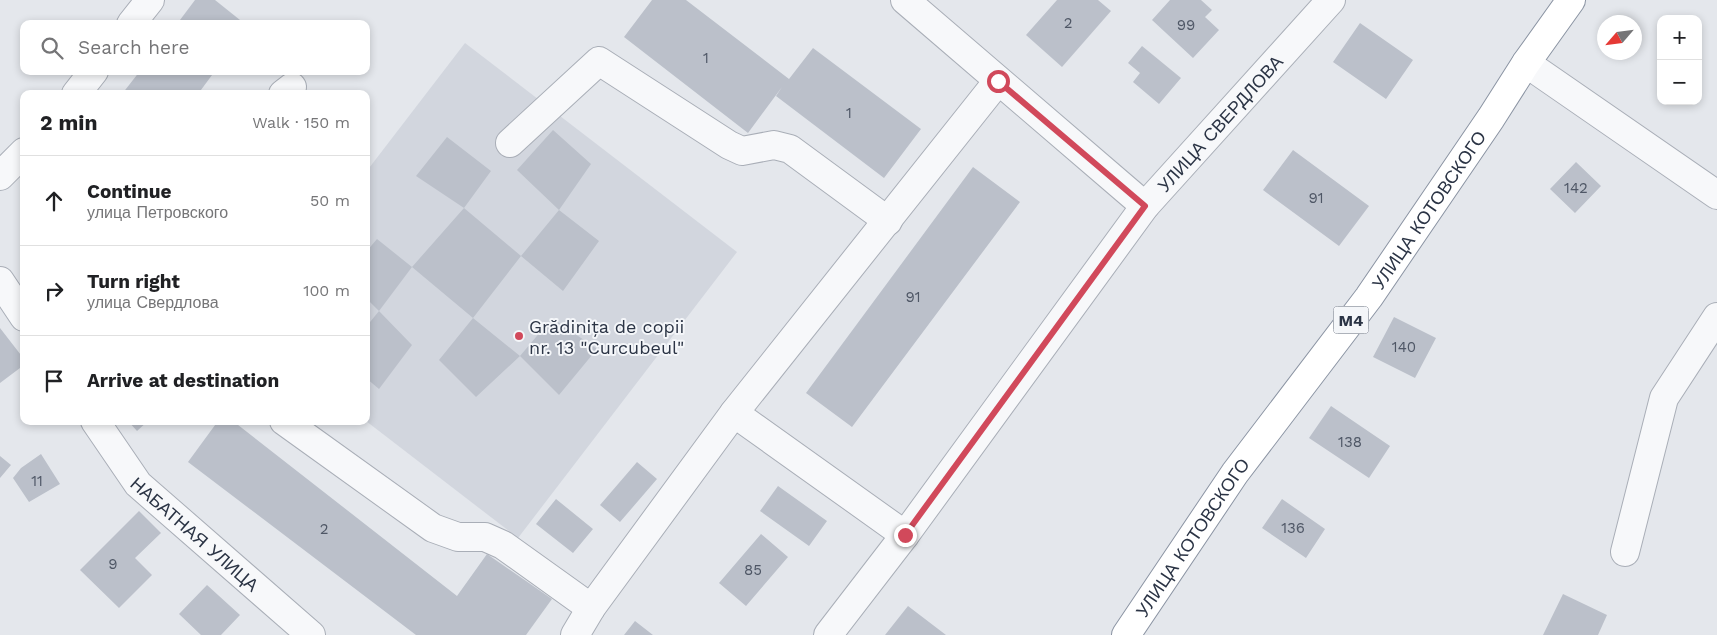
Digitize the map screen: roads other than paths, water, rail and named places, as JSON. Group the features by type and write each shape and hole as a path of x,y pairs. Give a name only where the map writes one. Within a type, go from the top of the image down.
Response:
{"highway":[{"name":"УЛИЦА КОТОВСКОГО","path":"1126,635 1235,474 1369,297 1491,118 1526,63 1571,0"}],"street":[{"path":"134,20 150,0"},
{"path":"905,0 1145,206"},
{"name":"УЛИЦА СВЕРДЛОВА","path":"828,635 905,535 1145,206 1331,0"},
{"path":"510,143 599,61 729,145 742,151 774,145 790,149 888,221"},
{"path":"1526,63 1717,195"},
{"path":"79,90 91,75"},
{"path":"575,635 591,608 734,413 998,81"},
{"path":"0,176 20,156"},
{"path":"0,281 20,311"},
{"path":"1626,552 1664,398 1717,317"},
{"path":"734,413 905,535"},
{"name":"НАБАТНАЯ УЛИЦА","path":"98,425 138,484 311,635"},
{"path":"290,425 433,528 458,536 485,537 504,544 591,608"}],"place":[{"name":"Grădinița de copii nr. 13 \"Curcubeul\"","path":"519,336"}]}
